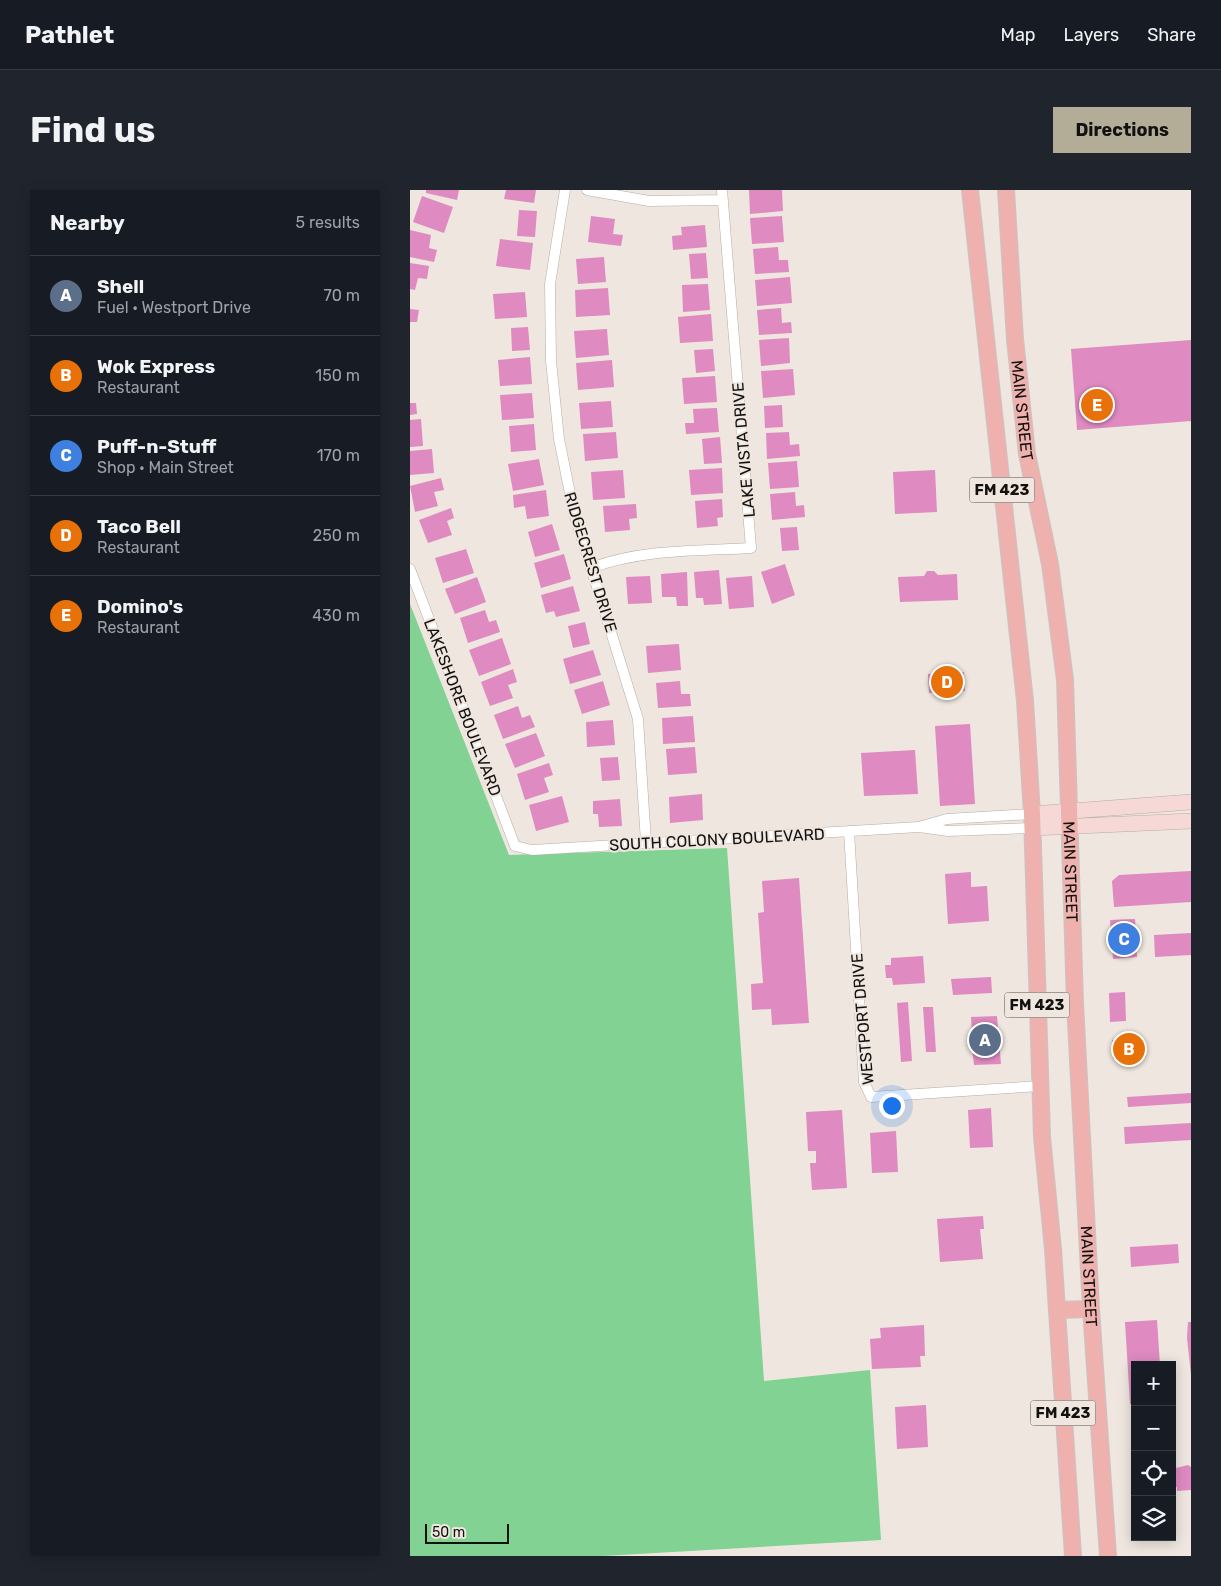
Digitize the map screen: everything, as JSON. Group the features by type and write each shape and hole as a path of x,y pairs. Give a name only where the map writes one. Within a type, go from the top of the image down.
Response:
{"main road":[{"name":"MAIN STREET","path":"970,190 1023,673 1032,821 1040,1086 1073,1556"},
{"name":"MAIN STREET","path":"1006,190 1015,339 1026,454 1050,564 1065,680 1069,819 1091,1309 1108,1556"},
{"path":"999,459 1026,454"},
{"name":"SOUTH COLONY BOULEVARD","path":"1069,819 1191,802"},
{"name":"SOUTH COLONY BOULEVARD","path":"1032,821 1069,819 1191,821"},
{"path":"1057,1310 1091,1309"}],"street":[{"name":"RIDGECREST DRIVE","path":"565,190 550,284 551,361 558,439 574,513 638,719 646,842"},
{"path":"588,190 649,201 722,195"},
{"name":"LAKE VISTA DRIVE","path":"591,568 612,560 635,556 751,548 722,195"},
{"name":"LAKESHORE BOULEVARD","path":"410,569 516,846"},
{"name":"SOUTH COLONY BOULEVARD","path":"516,846 532,850 919,827 947,819 1032,821"},
{"name":"WESTPORT DRIVE","path":"849,831 864,1082 871,1097 1040,1086"}],"green space":[{"path":"410,604 509,855 727,848 764,1381 870,1370 881,1540 603,1556 410,1556"}],"building":[{"path":"426,190 459,190 457,200 426,193"},
{"path":"506,190 536,190 534,203 504,199"},
{"path":"749,190 782,190 783,211 750,214"},
{"path":"422,196 453,207 444,233 413,222"},
{"path":"519,210 537,211 535,237 517,236"},
{"path":"591,216 615,219 613,234 623,235 621,246 588,242"},
{"path":"782,216 784,242 752,244 750,218"},
{"path":"705,225 707,247 673,250 672,236 682,235 681,227"},
{"path":"410,230 431,235 429,248 437,250 434,262 410,257"},
{"path":"500,239 533,243 530,270 496,266"},
{"path":"778,247 779,260 788,260 789,272 755,274 753,249"},
{"path":"706,253 708,278 691,279 689,254"},
{"path":"604,257 606,282 578,284 576,259"},
{"path":"410,263 429,266 427,279 418,278 415,290 410,289"},
{"path":"790,277 792,303 757,306 755,280"},
{"path":"708,284 710,310 683,312 682,285"},
{"path":"608,288 610,315 576,317 575,290"},
{"path":"525,292 527,317 495,319 493,294"},
{"path":"781,308 782,323 791,322 792,333 759,335 757,310"},
{"path":"410,309 419,310 417,322 410,322"},
{"path":"711,314 713,341 680,343 678,317"},
{"path":"528,327 530,350 512,351 511,328"},
{"path":"607,329 609,355 576,358 574,331"},
{"path":"789,338 790,363 761,366 759,340"},
{"path":"1191,340 1191,421 1077,430 1071,349"},
{"path":"713,349 715,371 696,373 694,350"},
{"path":"530,357 532,384 500,386 498,360"},
{"path":"612,360 614,387 578,390 576,363"},
{"path":"793,369 795,395 763,398 761,371"},
{"path":"715,376 717,402 684,404 682,378"},
{"path":"532,393 534,418 502,420 500,395"},
{"path":"611,401 613,427 581,429 579,403"},
{"path":"410,403 416,403 417,414 410,415"},
{"path":"782,405 783,427 765,428 764,406"},
{"path":"717,408 719,432 686,434 685,423 694,423 693,409"},
{"path":"421,419 423,446 410,447 410,420"},
{"path":"534,424 536,450 511,452 509,426"},
{"path":"616,432 618,458 585,461 583,434"},
{"path":"789,432 790,445 799,444 800,456 767,459 766,433"},
{"path":"720,437 722,463 704,464 702,439"},
{"path":"432,449 434,473 410,475 410,451"},
{"path":"539,459 544,485 513,491 508,464"},
{"path":"797,461 799,487 770,489 768,463"},
{"path":"722,468 723,493 691,495 689,470"},
{"path":"623,470 625,498 593,500 591,472"},
{"path":"935,470 937,512 895,514 893,472"},
{"path":"441,478 444,490 434,492 438,506 415,512 410,486"},
{"path":"546,490 549,516 527,519 525,506 514,508 513,495"},
{"path":"795,492 796,506 804,505 805,517 772,520 770,494"},
{"path":"722,499 723,517 717,518 718,526 697,528 695,501"},
{"path":"636,504 637,518 629,519 630,530 605,532 603,506"},
{"path":"451,508 454,518 447,521 452,535 428,543 419,520"},
{"path":"552,524 560,550 535,557 528,532"},
{"path":"797,527 799,550 782,551 780,528"},
{"path":"466,549 474,573 443,583 435,558"},
{"path":"564,554 571,579 541,588 534,563"},
{"path":"785,564 795,595 772,604 761,572"},
{"path":"719,570 722,604 704,605 703,598 696,598 694,572"},
{"path":"927,571 934,571 938,575 957,574 958,600 900,602 898,577 924,576"},
{"path":"687,572 688,606 677,606 676,597 662,597 661,574"},
{"path":"650,576 652,603 628,604 626,577"},
{"path":"752,576 754,607 729,609 726,578"},
{"path":"477,577 486,602 455,614 445,589"},
{"path":"573,586 580,611 556,617 554,611 546,613 541,595"},
{"path":"485,610 489,622 496,620 500,632 468,643 460,618"},
{"path":"585,622 590,644 573,648 568,626"},
{"path":"502,638 511,664 479,676 469,650"},
{"path":"679,644 681,670 648,673 646,646"},
{"path":"593,650 601,675 570,684 563,659"},
{"path":"513,669 517,682 508,685 513,698 490,706 481,682"},
{"path":"964,672 965,691 929,693 928,674"},
{"path":"603,681 610,705 582,714 574,690"},
{"path":"680,681 681,694 690,694 691,706 658,708 656,683"},
{"path":"518,706 522,718 530,715 535,727 503,739 494,715"},
{"path":"693,716 695,742 663,744 662,718"},
{"path":"613,720 615,745 587,747 586,722"},
{"path":"970,724 975,804 940,806 935,726"},
{"path":"536,733 545,756 515,768 505,744"},
{"path":"695,747 697,773 668,775 666,749"},
{"path":"915,750 918,794 864,796 861,753"},
{"path":"618,757 620,780 602,781 600,758"},
{"path":"549,763 553,775 544,778 549,792 525,800 517,774"},
{"path":"702,794 703,820 670,823 669,797"},
{"path":"562,796 569,822 536,831 529,805"},
{"path":"620,799 622,826 599,827 598,814 593,814 593,801"},
{"path":"1191,871 1191,902 1114,907 1112,881 1119,875"},
{"path":"971,872 971,887 987,886 989,921 948,924 945,874"},
{"path":"799,878 809,1023 772,1025 771,1009 752,1010 751,984 763,983 758,913 764,912 762,881"},
{"path":"1135,919 1137,957 1113,959 1110,920"},
{"path":"1191,933 1191,955 1155,957 1154,935"},
{"path":"923,956 925,983 893,985 892,978 886,978 885,965 891,965 891,958"},
{"path":"991,977 992,993 953,995 951,979"},
{"path":"1125,992 1126,1021 1110,1022 1109,993"},
{"path":"908,1002 912,1061 901,1062 897,1003"},
{"path":"923,1007 933,1007 936,1052 926,1052"},
{"path":"997,1016 1001,1064 974,1065 970,1034 972,1034 971,1017"},
{"path":"1139,1038 1139,1041 1145,1040 1146,1057 1113,1059 1112,1040"},
{"path":"1191,1093 1191,1103 1128,1107 1127,1097"},
{"path":"991,1108 993,1147 970,1148 968,1110"},
{"path":"842,1110 847,1188 812,1190 810,1163 816,1163 816,1151 808,1151 806,1112"},
{"path":"1191,1123 1191,1140 1125,1144 1124,1127"},
{"path":"896,1131 898,1172 872,1173 870,1133"},
{"path":"983,1216 984,1229 980,1229 983,1259 940,1262 937,1219"},
{"path":"1178,1244 1179,1263 1131,1267 1130,1247"},
{"path":"1157,1320 1160,1361 1131,1361 1130,1404 1125,1322"},
{"path":"1188,1322 1191,1322 1191,1375 1187,1338"},
{"path":"924,1325 925,1356 920,1356 921,1367 872,1369 870,1339 881,1338 880,1328"},
{"path":"926,1405 928,1447 897,1449 895,1407"},
{"path":"1188,1465 1191,1467 1191,1490 1177,1491 1176,1468"}],"place":[{"name":"Domino's","path":"1097,405"},
{"name":"Taco Bell","path":"947,682"},
{"name":"Puff-n-Stuff","path":"1124,939"},
{"name":"Shell","path":"985,1040"},
{"name":"Wok Express","path":"1129,1049"}]}
